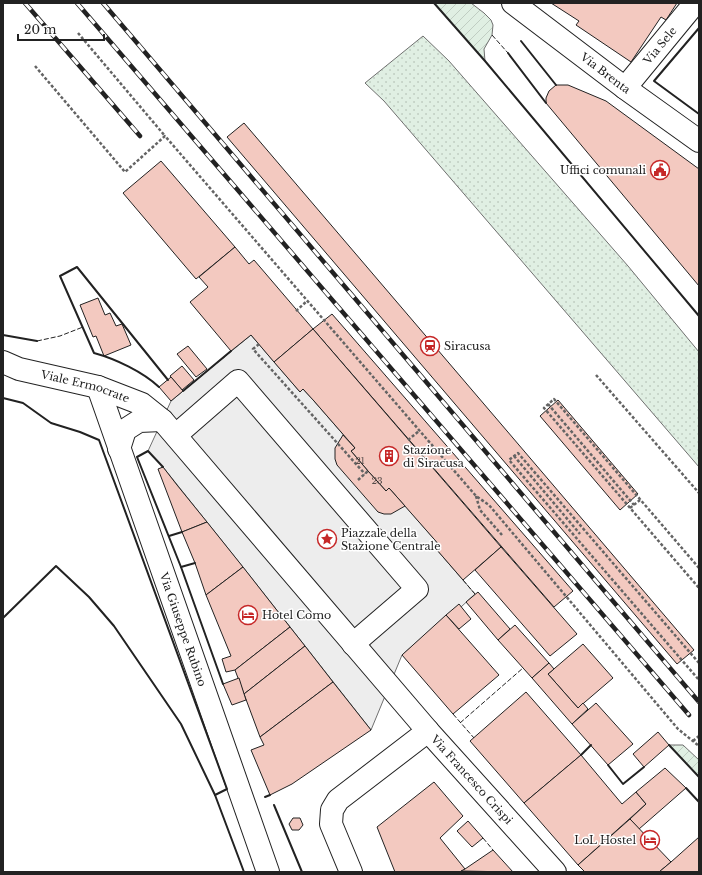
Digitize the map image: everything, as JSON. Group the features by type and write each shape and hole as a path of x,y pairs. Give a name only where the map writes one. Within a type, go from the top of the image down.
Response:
{"street":[{"name":"Via Brenta","path":"513,3 625,88 699,141"},
{"name":"Via Sele","path":"625,88 695,3"},
{"name":"Viale Ermocrate","path":"3,362 19,368 98,387 142,404 169,428 354,644"},
{"path":"119,449 125,430 140,421 169,428 238,382 417,589 354,644"},
{"name":"Via Giuseppe Rubino","path":"98,387 268,872"},
{"name":"Via Francesco Crispi","path":"354,644 428,731 555,872"},
{"path":"350,872 331,824 332,810 338,800 428,731"}],"path":[{"path":"78,33 419,431 476,496 489,505 678,729 699,746"},
{"path":"35,66 125,172 165,136"},
{"path":"296,311 307,301"},
{"path":"259,344 253,349 365,474"},
{"path":"596,375 699,493"},
{"path":"699,568 554,399 548,404 544,408 699,588"},
{"path":"548,404 634,505"},
{"path":"408,440 419,431"},
{"path":"699,663 518,453 509,460 699,680"},
{"path":"514,456 580,534"},
{"path":"476,496 480,510 502,535"},
{"path":"630,508 640,500"},
{"path":"576,538 585,530"},
{"path":"693,741 699,736"}],"green space":[{"path":"434,3 471,3 491,20 493,25 492,35 484,49 485,61"},
{"path":"423,36 449,61 628,266 699,352 699,467 384,101 365,83"},
{"path":"669,745 683,745 699,760 699,777"}],"shaded area":[{"name":"Piazzale della Stazione Centrale","path":"251,335 300,392 303,389 314,401 441,547 437,550 475,594 461,607 459,605 402,655 371,730 163,467 148,451 171,401"}],"building":[{"path":"551,3 677,3 666,20 661,17 631,62 576,25 579,21"},
{"path":"556,85 568,85 606,101 699,169 699,286 546,103 546,98 549,91"},
{"path":"244,123 694,650 677,664 227,137"},
{"path":"161,161 235,247 196,279 123,193"},
{"path":"235,247 249,264 254,260 313,329 274,362 251,335 231,351 190,302 208,287 199,277"},
{"path":"98,298 105,315 110,313 116,326 122,324 131,345 104,356 96,336 93,337 80,305"},
{"path":"332,314 573,591 554,607 313,329"},
{"name":"Stazione di Siracusa","path":"313,329 501,547 463,580 437,550 441,547 389,488 386,491 368,471 351,451 355,448 314,401 303,389 300,392 274,362"},
{"path":"188,346 207,369 196,377 177,354"},
{"path":"182,366 194,380 182,390 170,376"},
{"path":"171,377 183,391 171,401 159,387"},
{"path":"558,400 638,494 620,510 540,416"},
{"path":"343,435 355,448 351,451 368,471 386,491 389,488 405,506 391,514 378,512 337,465 335,459 335,448"},
{"path":"163,467 207,522 182,532 158,469"},
{"path":"207,522 243,567 206,595 182,532"},
{"path":"501,547 577,634 550,656 475,570"},
{"name":"Hotel Como","path":"243,567 290,627 235,670 226,672 222,659 231,656 206,595"},
{"path":"478,592 510,629 498,640 466,602"},
{"path":"459,604 471,619 459,629 446,615"},
{"path":"446,615 499,675 453,714 402,655"},
{"path":"515,625 549,663 532,678 498,640"},
{"path":"290,627 305,646 244,694 235,670"},
{"path":"583,644 613,678 578,708 548,674"},
{"path":"305,646 333,682 260,737 244,694"},
{"path":"549,663 554,669 548,674 578,708 583,703 588,709 572,724 532,678"},
{"path":"239,678 246,700 232,705 223,684"},
{"path":"333,682 371,730 292,784 270,795 251,750 264,745 260,737"},
{"path":"526,692 581,755 524,803 470,741"},
{"path":"596,703 633,744 608,765 572,724"},
{"path":"658,732 669,745 644,767 633,754"},
{"path":"581,755 622,804 636,792 646,804 578,865 524,803"},
{"path":"665,768 686,788 639,829 630,819 646,804 636,792"},
{"path":"434,782 463,816 440,838 465,869 461,872 395,872 377,827"},
{"path":"293,818 300,818 303,825 299,830 292,830 289,824"},
{"path":"630,819 671,862 659,872 585,872 578,865"},
{"path":"468,821 483,838 472,847 457,831"},
{"path":"699,837 699,872 659,872 671,862"},
{"path":"493,850 513,872 461,871 465,869"}],"railway":[{"path":"25,3 140,136"},
{"path":"77,3 689,715"},
{"path":"103,3 699,702"}],"fence":[{"path":"492,35 508,53"},
{"path":"37,341 60,336 83,327"},
{"path":"221,360 231,351"},
{"path":"463,580 475,594"},
{"path":"460,723 523,668"},
{"path":"453,714 474,738"},
{"path":"483,838 493,850"}],"wall":[{"path":"434,3 485,61 699,316"},
{"path":"699,28 654,81 699,114"},
{"path":"521,41 556,85"},
{"path":"508,53 546,103"},
{"path":"159,387 153,381 129,367 94,353 60,276 77,267 168,380"},
{"path":"3,335 37,341"},
{"path":"183,391 231,351"},
{"path":"3,398 23,403 51,423 99,440 227,789 215,795"},
{"path":"163,467 148,451 137,457 181,567 223,684"},
{"path":"169,536 182,532"},
{"path":"181,567 195,563"},
{"path":"3,618 56,566 89,597 114,626 181,724 215,795 244,872"},
{"path":"581,755 591,745"},
{"path":"669,745 699,777"},
{"path":"608,765 623,784 644,767"},
{"path":"686,788 699,802"},
{"path":"265,797 270,795"},
{"path":"274,805 302,872"}],"place":[{"name":"Uffici comunali","path":"660,170"},
{"name":"Siracusa","path":"430,346"},
{"name":"Stazione di Siracusa","path":"389,456"},
{"name":"Piazzale della Stazione Centrale","path":"327,539"},
{"name":"Hotel Como","path":"248,615"},
{"name":"LoL Hostel","path":"650,840"}]}
